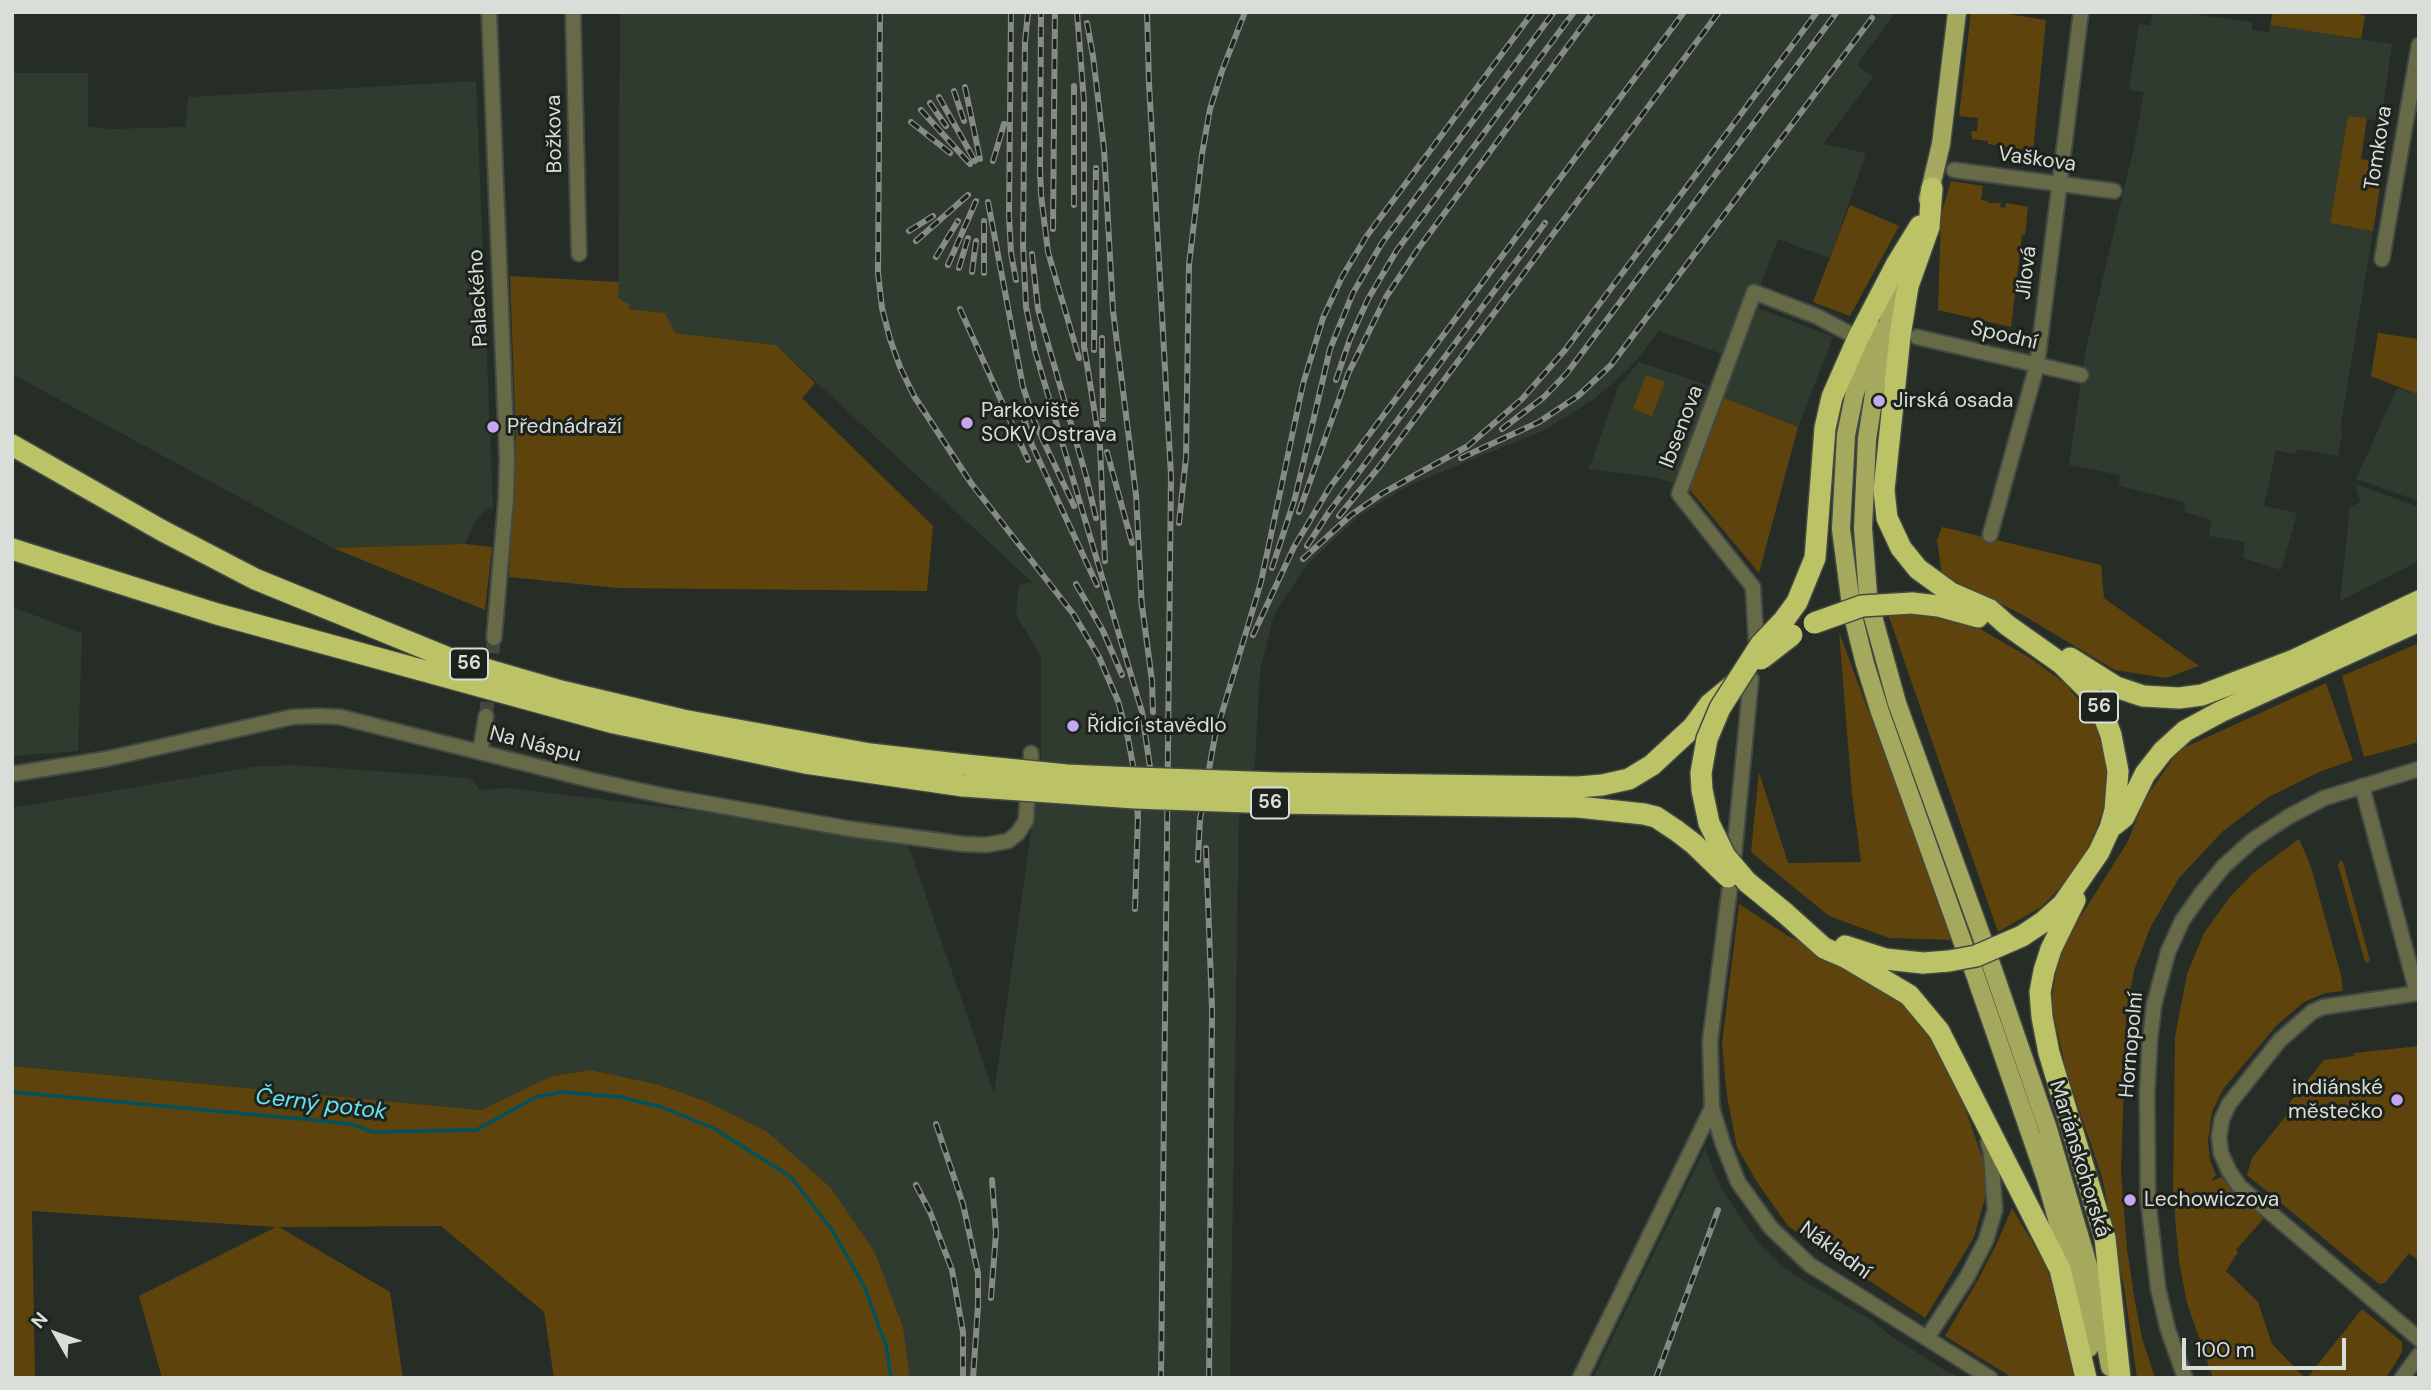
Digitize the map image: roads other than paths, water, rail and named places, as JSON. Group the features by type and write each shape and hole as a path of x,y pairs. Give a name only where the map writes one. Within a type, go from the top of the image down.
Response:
{"highway":[{"path":"1932,188 1928,227 1908,286 1900,335 1884,490 1885,510 1900,548 1918,569 1951,593 1990,610 2007,625"},
{"path":"1788,628 1815,558 1825,428 1832,397 1858,338 1896,265 1919,230"},
{"name":"56","path":"12,444 160,530 255,579 451,659 561,691 683,720 965,775 1067,775 1279,783 1578,787 1602,785 1629,779 1653,765 1693,727 1710,704 1745,680"},
{"name":"56","path":"12,549 217,614 614,723 805,763 965,775 1135,798 1275,803 1578,807 1631,811 1656,817 1710,858 1739,888 1850,948 1885,959 1923,963 1976,956 2022,936 2073,897 2107,836 2124,817 2145,774 2163,751 2185,731 2296,669 2365,637 2419,621"},
{"name":"56","path":"2365,637 2419,601"},
{"name":"56","path":"1785,913 1747,882 1725,856 1716,840 1705,806 1702,773 1707,739 1720,708 1788,628 1814,623 1862,606 1912,603 1938,606 2007,625 2042,638 2103,680 2143,696 2179,698 2202,695 2296,669"},
{"name":"56","path":"2007,625 2062,664 2097,703 2111,735 2118,771 2118,790 2107,836"},
{"path":"2073,897 2044,971 2040,992 2042,1017 2049,1053 2105,1238 2120,1378"},
{"path":"1785,913 1824,948 1890,983 1919,1004 1945,1040 2060,1269 2086,1378"}],"main road":[{"name":"Mariánskohorská","path":"1957,12 1941,144 1932,188 1919,230 1874,331 1854,397 1846,435 1841,529 1861,606 1986,951 2056,1155 2095,1289 2112,1378"},
{"name":"Mariánskohorská","path":"1861,606 1865,664 2046,1179 2080,1303 2094,1378"}],"street":[{"name":"Palackého","path":"489,12 507,450 506,499 494,638"},
{"name":"Božkova","path":"573,12 579,254"},
{"name":"Jílová","path":"1990,534 2037,365 2081,12"},
{"name":"Tomkova","path":"2382,259 2419,45"},
{"name":"Vaškova","path":"1954,170 2114,191"},
{"name":"Ibsenova","path":"1756,639 1753,587 1679,494 1755,292 1816,316 1858,338"},
{"name":"Spodní","path":"1917,337 2081,375"},
{"path":"1734,855 1745,680"},
{"name":"Na Náspu","path":"12,774 106,759 303,716 340,718 591,780 739,811 963,844 986,845 1008,841 1018,833 1026,820 1027,804"},
{"path":"480,752 486,716"},
{"name":"Hornopolní","path":"2185,1378 2160,1298 2149,1212 2147,1093 2150,1039 2154,1005 2163,967 2189,910 2212,879 2236,855 2271,827 2304,807 2419,769"},
{"path":"2362,786 2418,993 2323,1007 2312,1013 2280,1040 2229,1104 2222,1119 2219,1137 2221,1153 2239,1186 2419,1339"},
{"name":"Nákladní","path":"1730,886 1710,1041 1712,1108 1738,1182 1771,1228 1811,1265 1990,1378"},
{"path":"1927,1338 1967,1278 1986,1240 1995,1210 1992,1153 1975,1104"},
{"name":"Nákladní","path":"1580,1378 1712,1108"},
{"path":"2402,1378 2419,1355"}],"waterway":[{"name":"Černý potok","path":"12,1092 351,1124 372,1132 476,1130 536,1097 561,1092 620,1097 661,1107 715,1129 791,1177 832,1230 864,1286 886,1345 891,1378"}],"tunnel":[{"path":"486,716 494,638"}],"railway":[{"path":"880,12 878,273 882,308 890,339 914,396 971,483 1074,615 1099,657 1118,701 1128,738 1136,782 1138,822"},
{"path":"1011,12 1009,216 1016,280"},
{"path":"1028,12 1025,42 1023,245 1026,307 1035,351 1142,712 1152,781"},
{"path":"1040,177 1041,12"},
{"path":"1053,229 1055,12"},
{"path":"1077,12 1084,102 1084,346 1100,446 1105,561"},
{"path":"1147,12 1171,476 1161,1378"},
{"path":"1179,523 1186,457 1189,265 1202,154 1210,109 1245,12"},
{"path":"1198,860 1200,819 1215,736 1261,582 1303,384 1323,318 1342,277 1366,237 1533,12"},
{"path":"1272,568 1295,498 1330,349 1353,293 1382,243 1554,12"},
{"path":"1336,380 1368,299 1397,250 1574,12"},
{"path":"1299,512 1348,374 1386,297 1418,249 1593,12"},
{"path":"1253,635 1294,547 1330,487 1684,12"},
{"path":"1339,516 1379,467 1719,12"},
{"path":"1303,559 1351,515 1383,493 1468,446 1522,399 1565,350 1817,12"},
{"path":"1502,429 1544,397 1567,373 1837,12"},
{"path":"1461,458 1539,422 1578,396 1611,365 1872,18"},
{"path":"1087,23 1104,149 1113,311 1136,495 1142,608"},
{"path":"1074,86 1074,205"},
{"path":"965,87 980,159"},
{"path":"954,91 964,121"},
{"path":"939,97 975,161"},
{"path":"930,103 946,126"},
{"path":"921,110 970,164"},
{"path":"911,122 950,153"},
{"path":"993,161 1004,124"},
{"path":"1040,167 1048,252 1079,358"},
{"path":"1094,350 1096,168"},
{"path":"916,241 968,195"},
{"path":"948,265 976,201"},
{"path":"988,202 1023,387 1035,423 1074,506"},
{"path":"909,231 933,216"},
{"path":"936,257 958,221"},
{"path":"984,221 984,273"},
{"path":"1307,546 1329,512 1545,223"},
{"path":"959,268 968,238"},
{"path":"972,272 976,241"},
{"path":"1032,254 1038,309 1096,518"},
{"path":"960,309 1028,460"},
{"path":"1102,338 1103,419"},
{"path":"1022,412 1032,445 1097,585"},
{"path":"1107,452 1132,543"},
{"path":"1076,584 1103,631 1122,675"},
{"path":"1141,598 1152,681 1153,712"},
{"path":"1135,909 1138,813"},
{"path":"1206,848 1212,1009 1209,1378"},
{"path":"936,1124 963,1204 978,1273 973,1378"},
{"path":"991,1298 996,1233 992,1180"},
{"path":"916,1185 930,1212 952,1270 963,1332 963,1378"},
{"path":"1656,1378 1718,1210"}],"place":[{"name":"Jirská osada","path":"1879,401"},
{"name":"Parkoviště SOKV Ostrava","path":"967,423"},
{"name":"Přednádraží","path":"493,427"},
{"name":"Řídicí stavědlo","path":"1073,726"},
{"name":"indiánské městečko","path":"2397,1100"},
{"name":"Lechowiczova","path":"2130,1200"}]}
